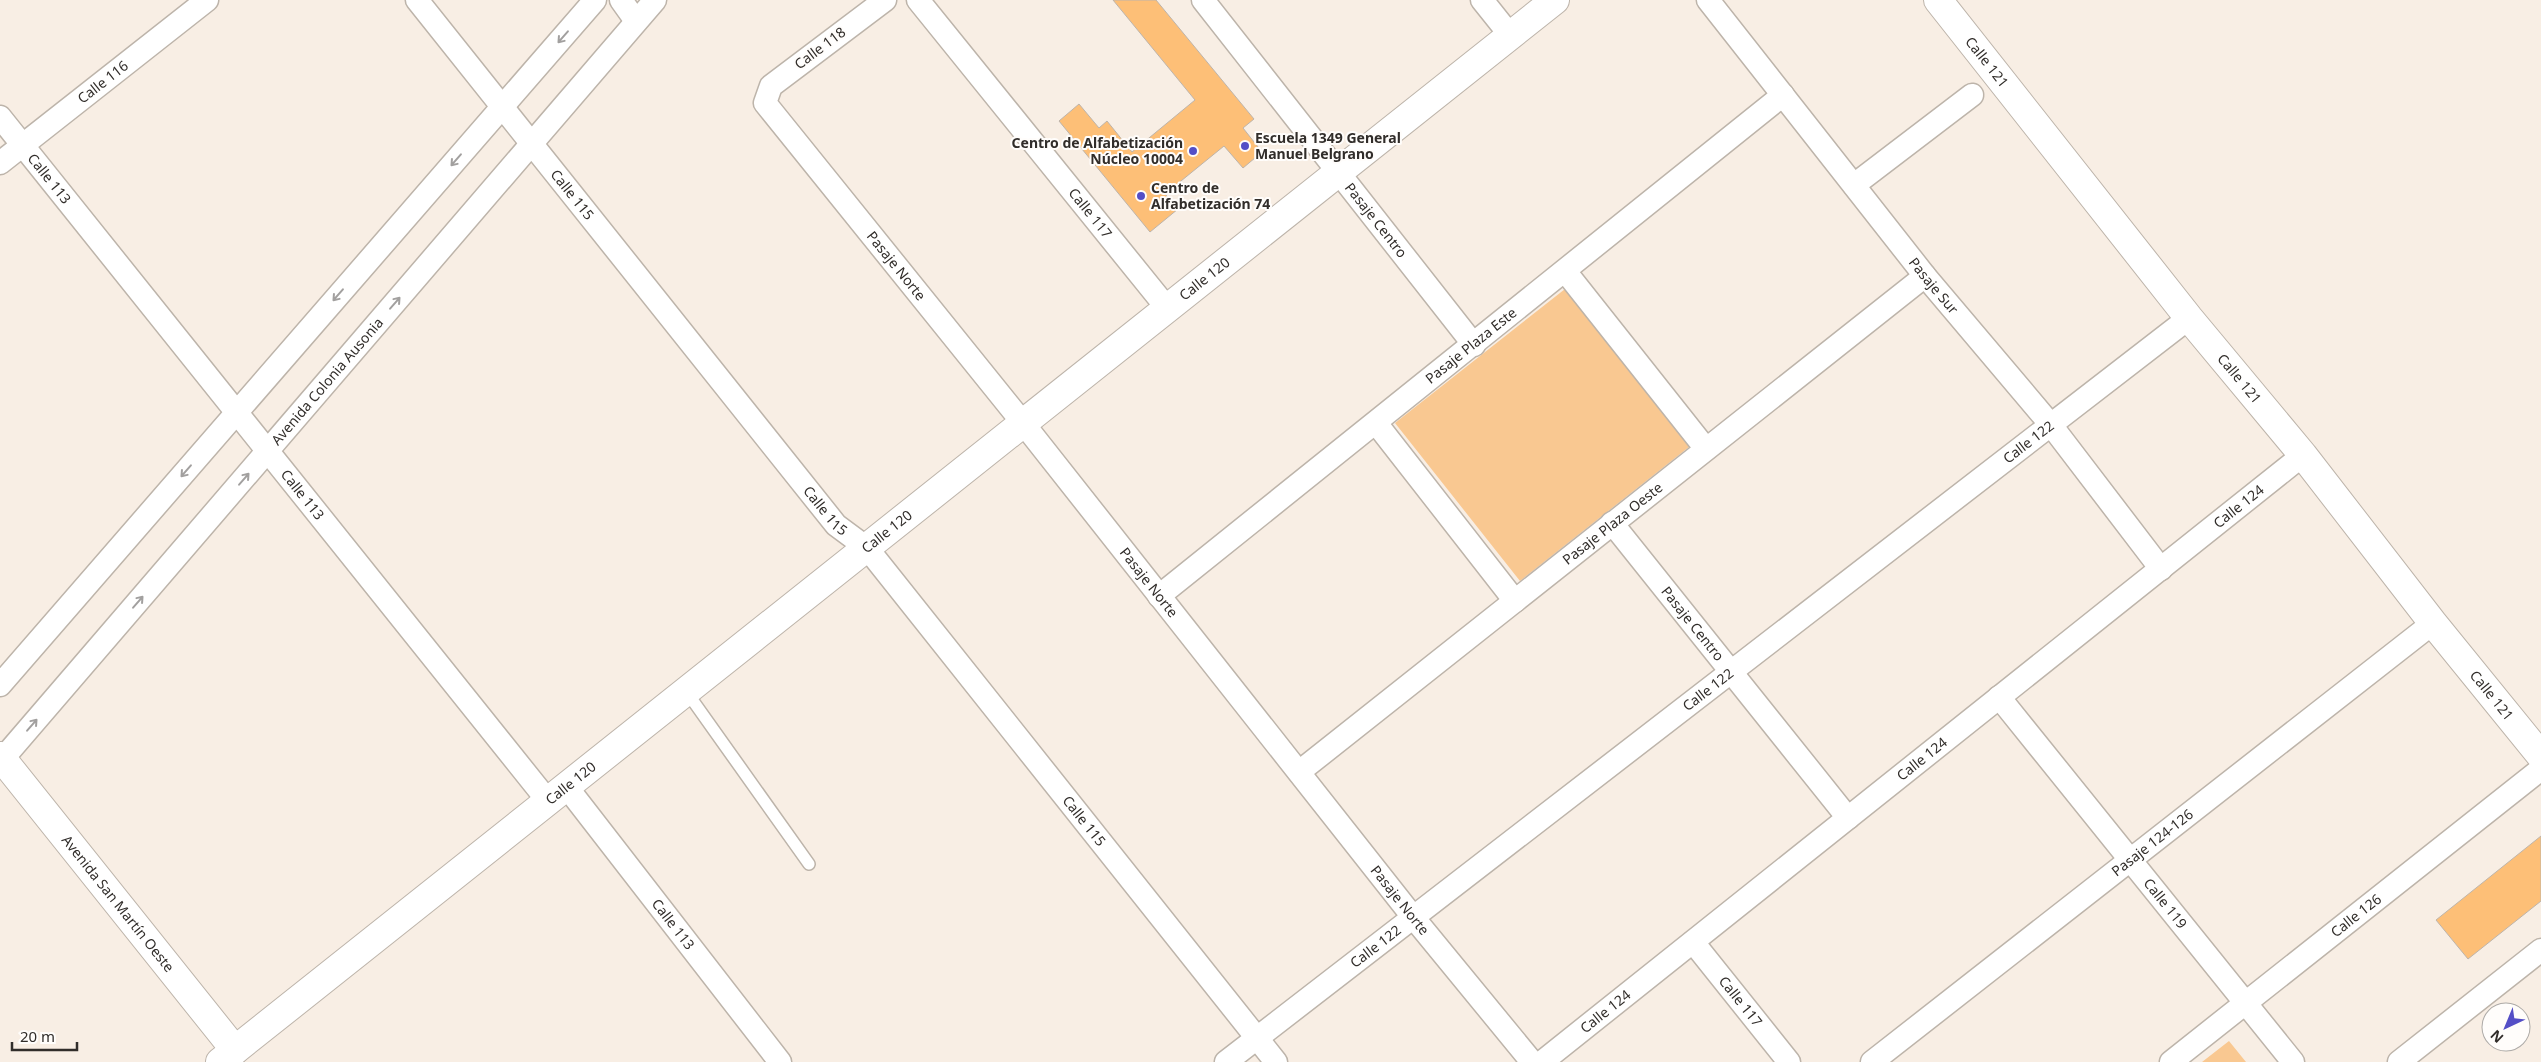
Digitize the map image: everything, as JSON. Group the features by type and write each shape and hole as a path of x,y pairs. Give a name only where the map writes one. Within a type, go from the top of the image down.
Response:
{"street":[{"name":"Calle 116","path":"0,162 207,0"},
{"name":"Calle 115","path":"418,0 836,526 867,548 1276,1062"},
{"path":"0,685 595,0"},
{"path":"620,0 636,22"},
{"name":"Avenida Colonia Ausonia","path":"1,759 655,0"},
{"name":"Calle 118","path":"766,103 771,86 885,0"},
{"name":"Calle 117","path":"918,0 1168,308"},
{"name":"Pasaje Centro","path":"1203,0 1474,345"},
{"path":"1482,0 1510,35"},
{"name":"Calle 120","path":"227,1056 1555,0"},
{"name":"Pasaje Sur","path":"1708,0 1926,276 2051,425 2161,569"},
{"name":"Calle 121","path":"1938,0 2189,318 2303,455 2433,623 2539,752"},
{"name":"Pasaje Plaza Este","path":"1159,596 1783,95"},
{"path":"1854,185 1972,95"},
{"name":"Pasaje Norte","path":"766,103 1023,423 1413,917 1532,1062"},
{"name":"Calle 113","path":"0,118 267,452 557,794 780,1062"},
{"path":"1565,271 1706,449"},
{"name":"Pasaje Plaza Oeste","path":"1299,772 1926,276"},
{"name":"Calle 122","path":"1226,1062 2189,318"},
{"path":"1376,423 1515,601"},
{"name":"Calle 124","path":"1542,1062 2303,455"},
{"name":"Pasaje Centro","path":"1612,523 1848,818"},
{"name":"Pasaje 124-126","path":"1872,1062 2433,623"},
{"name":"Calle 119","path":"1999,698 2247,1002 2293,1062"},
{"name":"Calle 126","path":"2171,1062 2247,1002 2539,752"},
{"name":"Avenida San Martín Oeste","path":"1,759 227,1056"},
{"name":"Calle 117","path":"1693,942 1789,1062"},
{"path":"2399,1062 2541,950"}],"lane":[{"path":"686,691 809,864"}],"shaded area":[{"path":"1565,289 1689,447 1520,581 1395,423"},
{"path":"2229,1041 2246,1062 2202,1062"}],"building":[{"path":"1113,0 1156,0 1254,119 1243,128 1262,152 1243,168 1224,146 1165,194 1178,209 1150,232 1059,121 1079,104 1099,128 1107,121 1132,152 1195,100"},
{"path":"2541,836 2541,901 2468,959 2436,920"}],"place":[{"name":"Escuela 1349 General Manuel Belgrano","path":"1245,146"},
{"name":"Centro de Alfabetización Núcleo 10004","path":"1193,151"},
{"name":"Centro de Alfabetización 74","path":"1141,196"}]}
